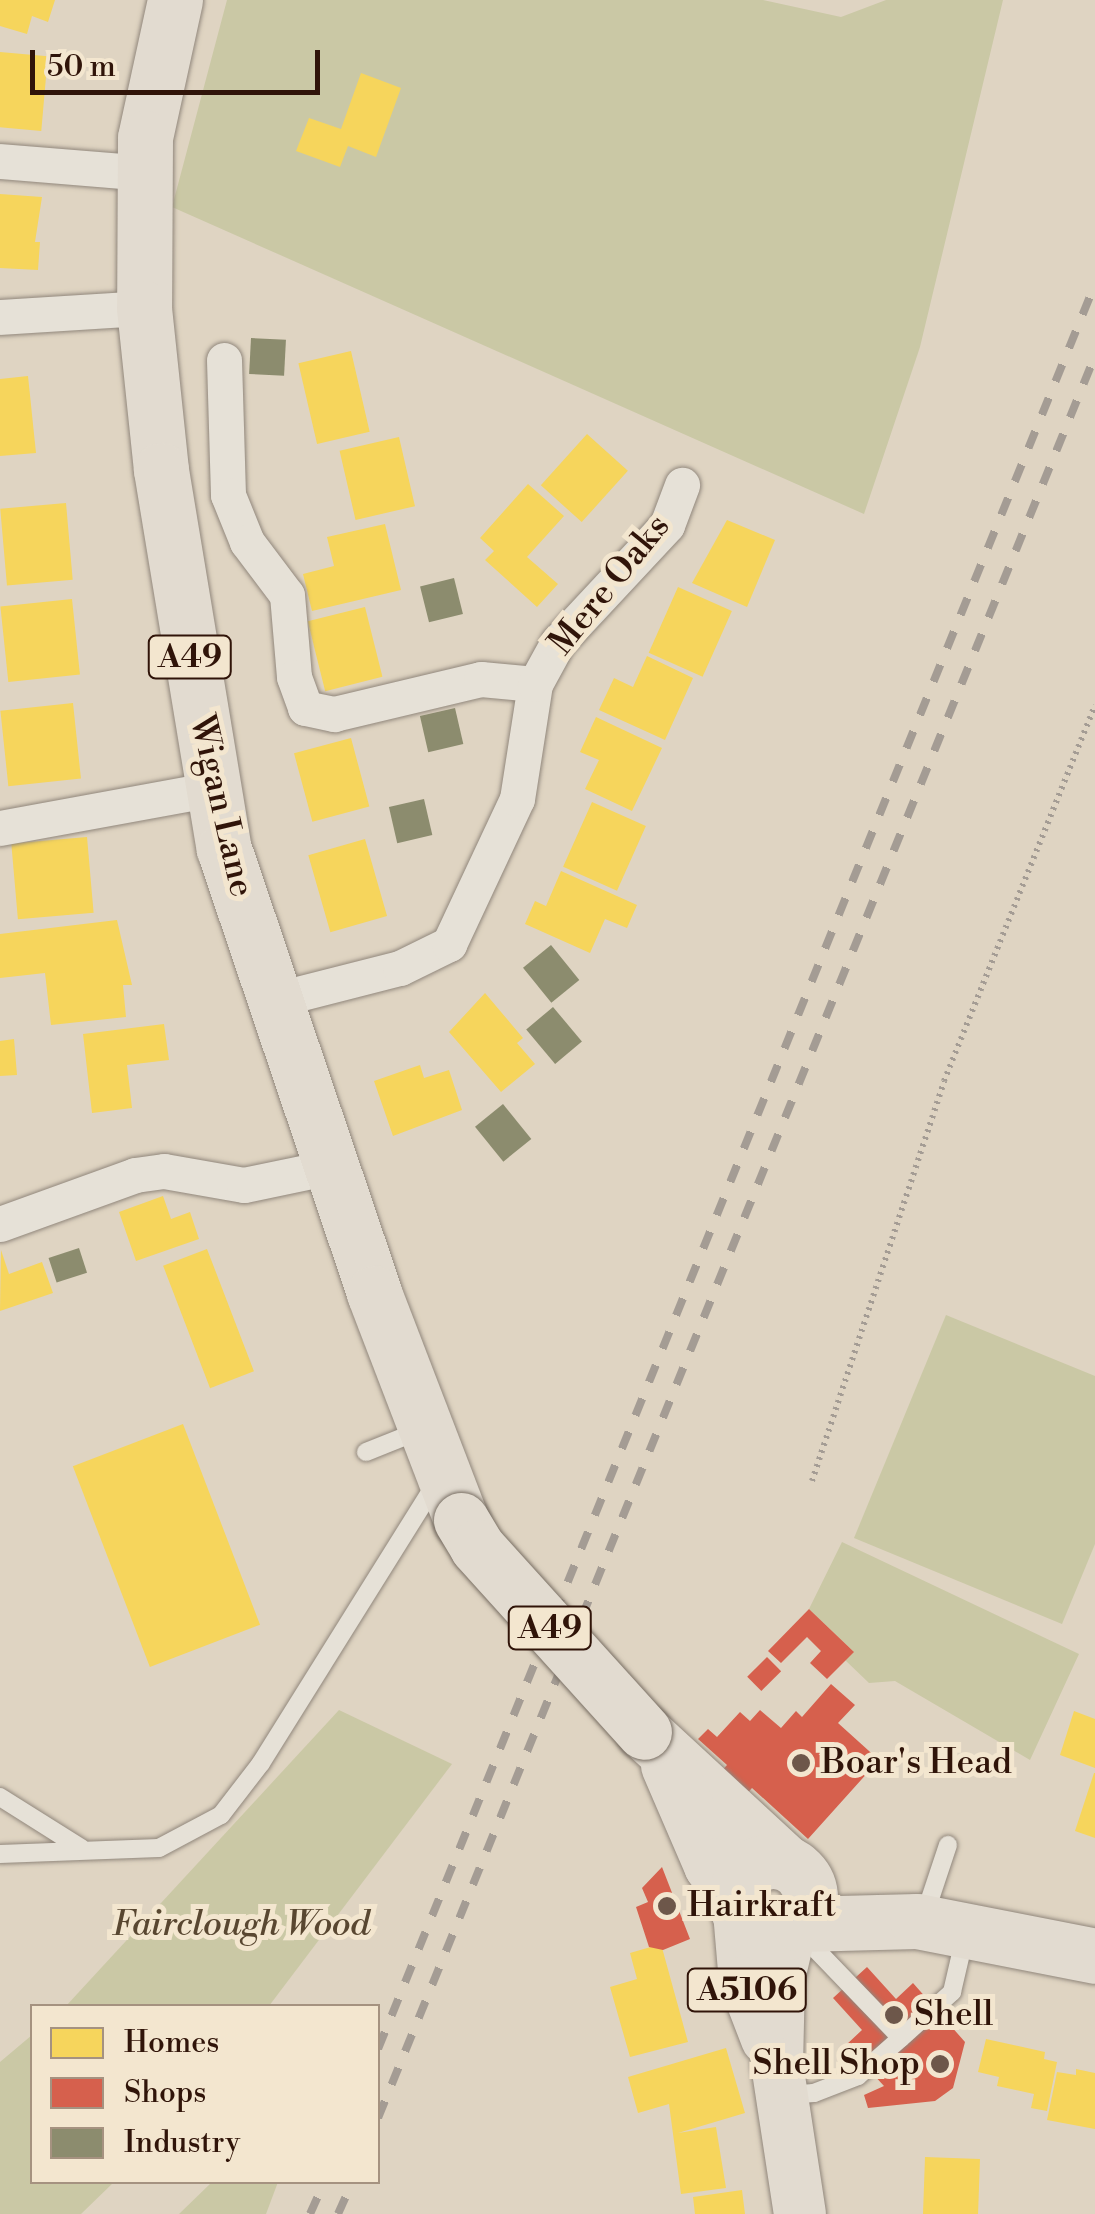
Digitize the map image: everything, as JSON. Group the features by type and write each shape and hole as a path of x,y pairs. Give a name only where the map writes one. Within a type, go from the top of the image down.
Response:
{"highway":[{"name":"Wigan Lane","path":"175,0 152,99 145,173 144,308 158,447 213,789 224,849 274,1000 442,1474"},
{"name":"A49","path":"442,1474 476,1546 653,1743 792,1866 873,1896 935,1925"},
{"name":"A49","path":"653,1743 700,1841 738,1906 766,1934 795,1928 935,1925 1095,1956"},
{"path":"738,1906 752,1868 792,1866 810,1902 795,1928"}],"main road":[{"name":"A5106","path":"738,1906 747,1991 780,2079"},
{"name":"A5106","path":"795,1928 779,1978 780,2079 800,2214"}],"street":[{"path":"0,162 145,173"},
{"path":"0,317 144,308"},
{"name":"Mere Oaks","path":"224,360 228,495 248,542 287,596 294,677 305,708 334,714 481,679 535,684"},
{"name":"Mere Oaks","path":"274,1000 400,968 450,944 517,799 535,684 558,642 667,525 682,485"},
{"path":"0,828 213,789"},
{"path":"0,1224 135,1174 164,1172 244,1185 331,1167"}],"lane":[{"path":"0,1854 158,1848 221,1815 260,1763 442,1474 366,1452"},
{"path":"0,1797 81,1848"},
{"path":"780,2079 814,2093 858,2076 952,1992 929,1886 948,1845"},
{"path":"795,1928 901,2038"}],"path":[{"path":"812,1481 944,1081 1095,706"}],"green space":[{"path":"227,0 763,0 841,17 886,0 1003,0 920,347 864,514 172,207"},
{"path":"946,1315 1095,1376 1095,1544 1062,1624 854,1538"},
{"path":"842,1542 1079,1654 1030,1760 895,1681 869,1683 845,1660 853,1651 809,1609"},
{"name":"Fairclough Wood","path":"339,1710 452,1764 271,2004 68,2004"},
{"path":"30,2037 30,2184 112,2184 81,2214 0,2214 0,2062"},
{"path":"210,2184 277,2184 266,2214 179,2214"}],"building: Homes":[{"path":"0,0 55,0 48,22 32,16 27,34 0,26"},
{"path":"0,52 48,56 41,131 0,127"},
{"path":"361,73 401,88 376,157 348,146 340,167 296,151 309,118 341,129"},
{"path":"0,194 42,197 35,242 40,242 38,270 0,268"},
{"path":"351,351 370,432 317,444 298,363"},
{"path":"28,376 36,453 0,456 0,379"},
{"path":"587,434 628,471 582,522 541,485"},
{"path":"399,437 415,506 356,520 340,451"},
{"path":"528,484 564,516 527,557 558,584 537,607 485,560 494,551 480,538"},
{"path":"66,503 73,580 7,585 0,509"},
{"path":"727,520 775,540 747,607 692,583"},
{"path":"385,524 401,590 312,611 303,574 334,566 327,537"},
{"path":"678,587 732,611 703,677 649,653"},
{"path":"72,599 80,675 8,682 0,607"},
{"path":"365,607 382,677 325,691 308,621"},
{"path":"647,656 693,678 665,740 599,710 614,678 633,687"},
{"path":"73,703 81,779 8,786 0,711"},
{"path":"596,717 662,748 632,811 585,789 599,760 580,752"},
{"path":"351,738 369,807 312,822 294,753"},
{"path":"592,802 646,826 617,891 563,867"},
{"path":"87,837 94,913 18,919 11,844"},
{"path":"365,839 387,916 330,932 308,855"},
{"path":"561,871 637,905 627,928 605,919 590,953 525,924 535,901 546,906"},
{"path":"117,920 132,985 123,985 126,1017 51,1025 45,973 0,978 0,934"},
{"path":"485,993 523,1038 517,1043 535,1064 501,1092 449,1032"},
{"path":"164,1024 169,1060 127,1065 132,1108 92,1113 83,1034"},
{"path":"14,1039 17,1075 0,1076 0,1041"},
{"path":"420,1065 424,1078 449,1070 462,1110 393,1136 374,1081"},
{"path":"163,1196 171,1219 190,1212 199,1239 136,1261 119,1212"},
{"path":"207,1249 254,1371 210,1388 163,1266"},
{"path":"1,1250 9,1274 42,1262 53,1293 0,1311"},
{"path":"183,1424 260,1625 150,1667 73,1466"},
{"path":"1074,1711 1095,1719 1095,1768 1060,1755"},
{"path":"1095,1773 1095,1838 1075,1831"},
{"path":"661,1944 688,2042 630,2057 610,1987 637,1979 630,1953"},
{"path":"986,2039 1045,2052 1044,2059 1057,2062 1047,2111 1031,2108 1034,2094 997,2086 999,2077 978,2072"},
{"path":"726,2048 745,2113 678,2133 716,2127 726,2188 681,2194 669,2104 638,2113 628,2077"},
{"path":"1076,2069 1095,2073 1095,2129 1047,2120 1057,2072 1076,2075"},
{"path":"925,2157 980,2159 978,2214 923,2214"},
{"path":"742,2190 745,2214 695,2214 693,2197"}],"building: Shops":[{"path":"809,1609 854,1652 827,1679 810,1663 821,1651 807,1637 781,1663 768,1651"},
{"path":"767,1657 781,1671 761,1691 747,1677"},
{"name":"Boar's Head","path":"831,1684 855,1705 838,1723 879,1760 808,1839 752,1788 743,1798 718,1775 727,1765 698,1739 708,1729 717,1737 740,1712 750,1721 760,1710 781,1728 796,1711 802,1717"},
{"path":"662,1867 690,1939 663,1950 649,1947 636,1907 648,1902 642,1888"},
{"name":"Shell","path":"867,1967 896,1999 913,1983 965,2042 953,2088 935,2101 868,2108 864,2095 884,2086 846,2045 862,2030 833,1998"}],"building: Industry":[{"path":"251,338 286,340 284,376 249,374"},
{"path":"454,578 463,614 429,622 420,586"},
{"path":"455,708 463,744 428,752 420,716"},
{"path":"424,799 432,835 397,843 389,807"},
{"path":"551,945 579,980 551,1003 523,968"},
{"path":"553,1007 582,1041 555,1064 526,1029"},
{"path":"503,1104 531,1139 503,1162 475,1127"},
{"path":"79,1248 87,1273 57,1283 49,1258"}],"railway":[{"path":"380,2044 1095,284"},
{"path":"380,2113 1095,356"},
{"path":"310,2214 323,2184"},
{"path":"338,2214 351,2184"}],"place":[{"name":"Boar's Head","path":"801,1763"},
{"name":"Hairkraft","path":"667,1906"},
{"name":"Shell","path":"894,2015"},
{"name":"Shell Shop","path":"940,2064"}]}
